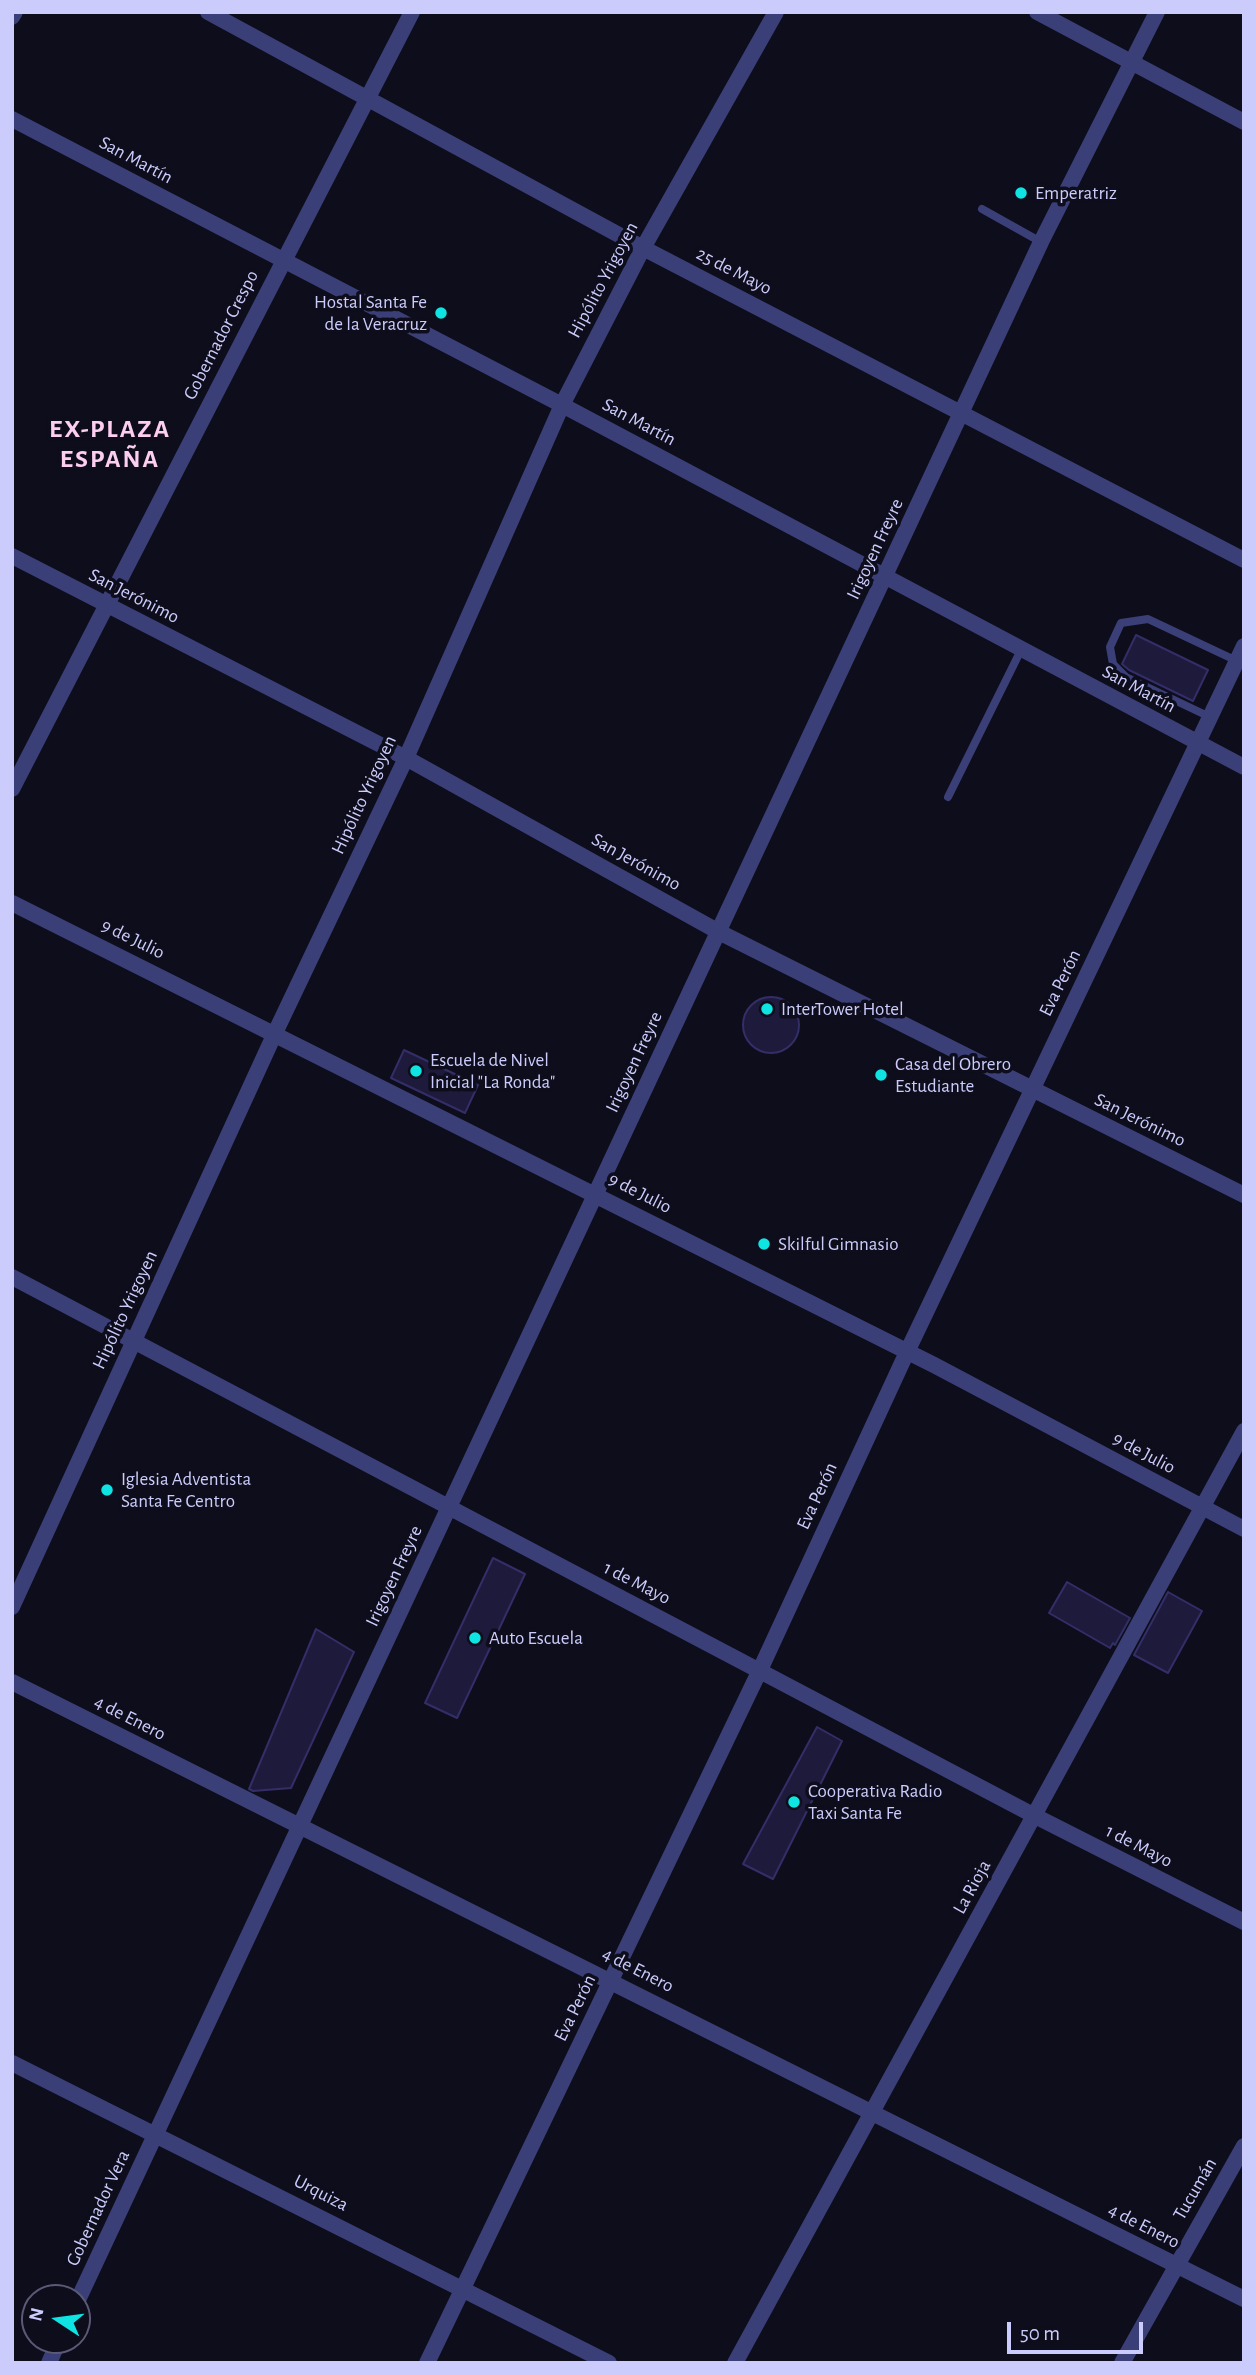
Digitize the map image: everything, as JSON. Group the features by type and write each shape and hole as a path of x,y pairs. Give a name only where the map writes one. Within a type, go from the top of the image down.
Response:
{"street":[{"name":"25 de Mayo","path":"208,12 643,248 962,411 1244,560"},
{"name":"Gobernador Crespo","path":"12,789 412,12"},
{"name":"Hipólito Yrigoyen","path":"12,1607 275,1033 405,758 562,405 643,248 776,12"},
{"path":"1037,12 1244,122"},
{"name":"Irigoyen Freyre","path":"156,2133 1041,242 1157,12"},
{"name":"San Martín","path":"12,119 562,405 1244,767"},
{"name":"San Jerónimo","path":"12,556 405,758 719,932 1244,1195"},
{"name":"Eva Perón","path":"427,2363 760,1670 1031,1089 1212,718 1240,653"},
{"name":"9 de Julio","path":"12,903 907,1352 1244,1529"},
{"name":"1 de Mayo","path":"12,1277 1035,1816 1244,1922"},
{"name":"La Rioja","path":"736,2363 1244,1431"},
{"name":"4 de Enero","path":"12,1682 300,1828 612,1980 1244,2299"},
{"name":"Urquiza","path":"12,2063 156,2133 609,2363"},
{"name":"Gobernador Vera","path":"85,2284 156,2133"},
{"name":"Tucumán","path":"1122,2363 1244,2146"}],"lane":[{"path":"982,209 1041,242"},
{"path":"1212,718 1126,677 1113,664 1110,648 1121,623 1148,619 1240,653"},
{"path":"948,796 1021,650"}],"building":[{"path":"1136,635 1208,670 1193,701 1122,664"},
{"path":"765,997 777,997 787,1001 795,1009 799,1025 795,1041 787,1049 777,1053 765,1053 755,1049 747,1041 743,1031 743,1019 747,1009 755,1001"},
{"path":"404,1050 478,1085 465,1113 391,1078"},
{"name":"Auto Escuela","path":"493,1558 525,1574 457,1718 425,1703"},
{"path":"1067,1582 1130,1618 1115,1645 1113,1643 1110,1648 1049,1613"},
{"path":"1168,1592 1202,1611 1168,1673 1134,1655"},
{"path":"316,1629 354,1652 291,1788 253,1791 249,1789"},
{"name":"Cooperativa Radio Taxi Santa Fe","path":"817,1727 842,1741 773,1879 743,1864"}],"place":[{"name":"Emperatriz","path":"1021,193"},
{"name":"Hostal Santa Fe de la Veracruz","path":"441,313"},
{"name":"InterTower Hotel","path":"767,1009"},
{"name":"Escuela de Nivel Inicial \"La Ronda\"","path":"416,1071"},
{"name":"Casa del Obrero Estudiante","path":"881,1075"},
{"name":"Skilful Gimnasio","path":"764,1244"},
{"name":"Iglesia Adventista Santa Fe Centro","path":"107,1490"},
{"name":"Auto Escuela","path":"475,1638"},
{"name":"Cooperativa Radio Taxi Santa Fe","path":"794,1802"}],"district":[{"name":"EX-PLAZA ESPAÑA","path":"110,444"}]}
